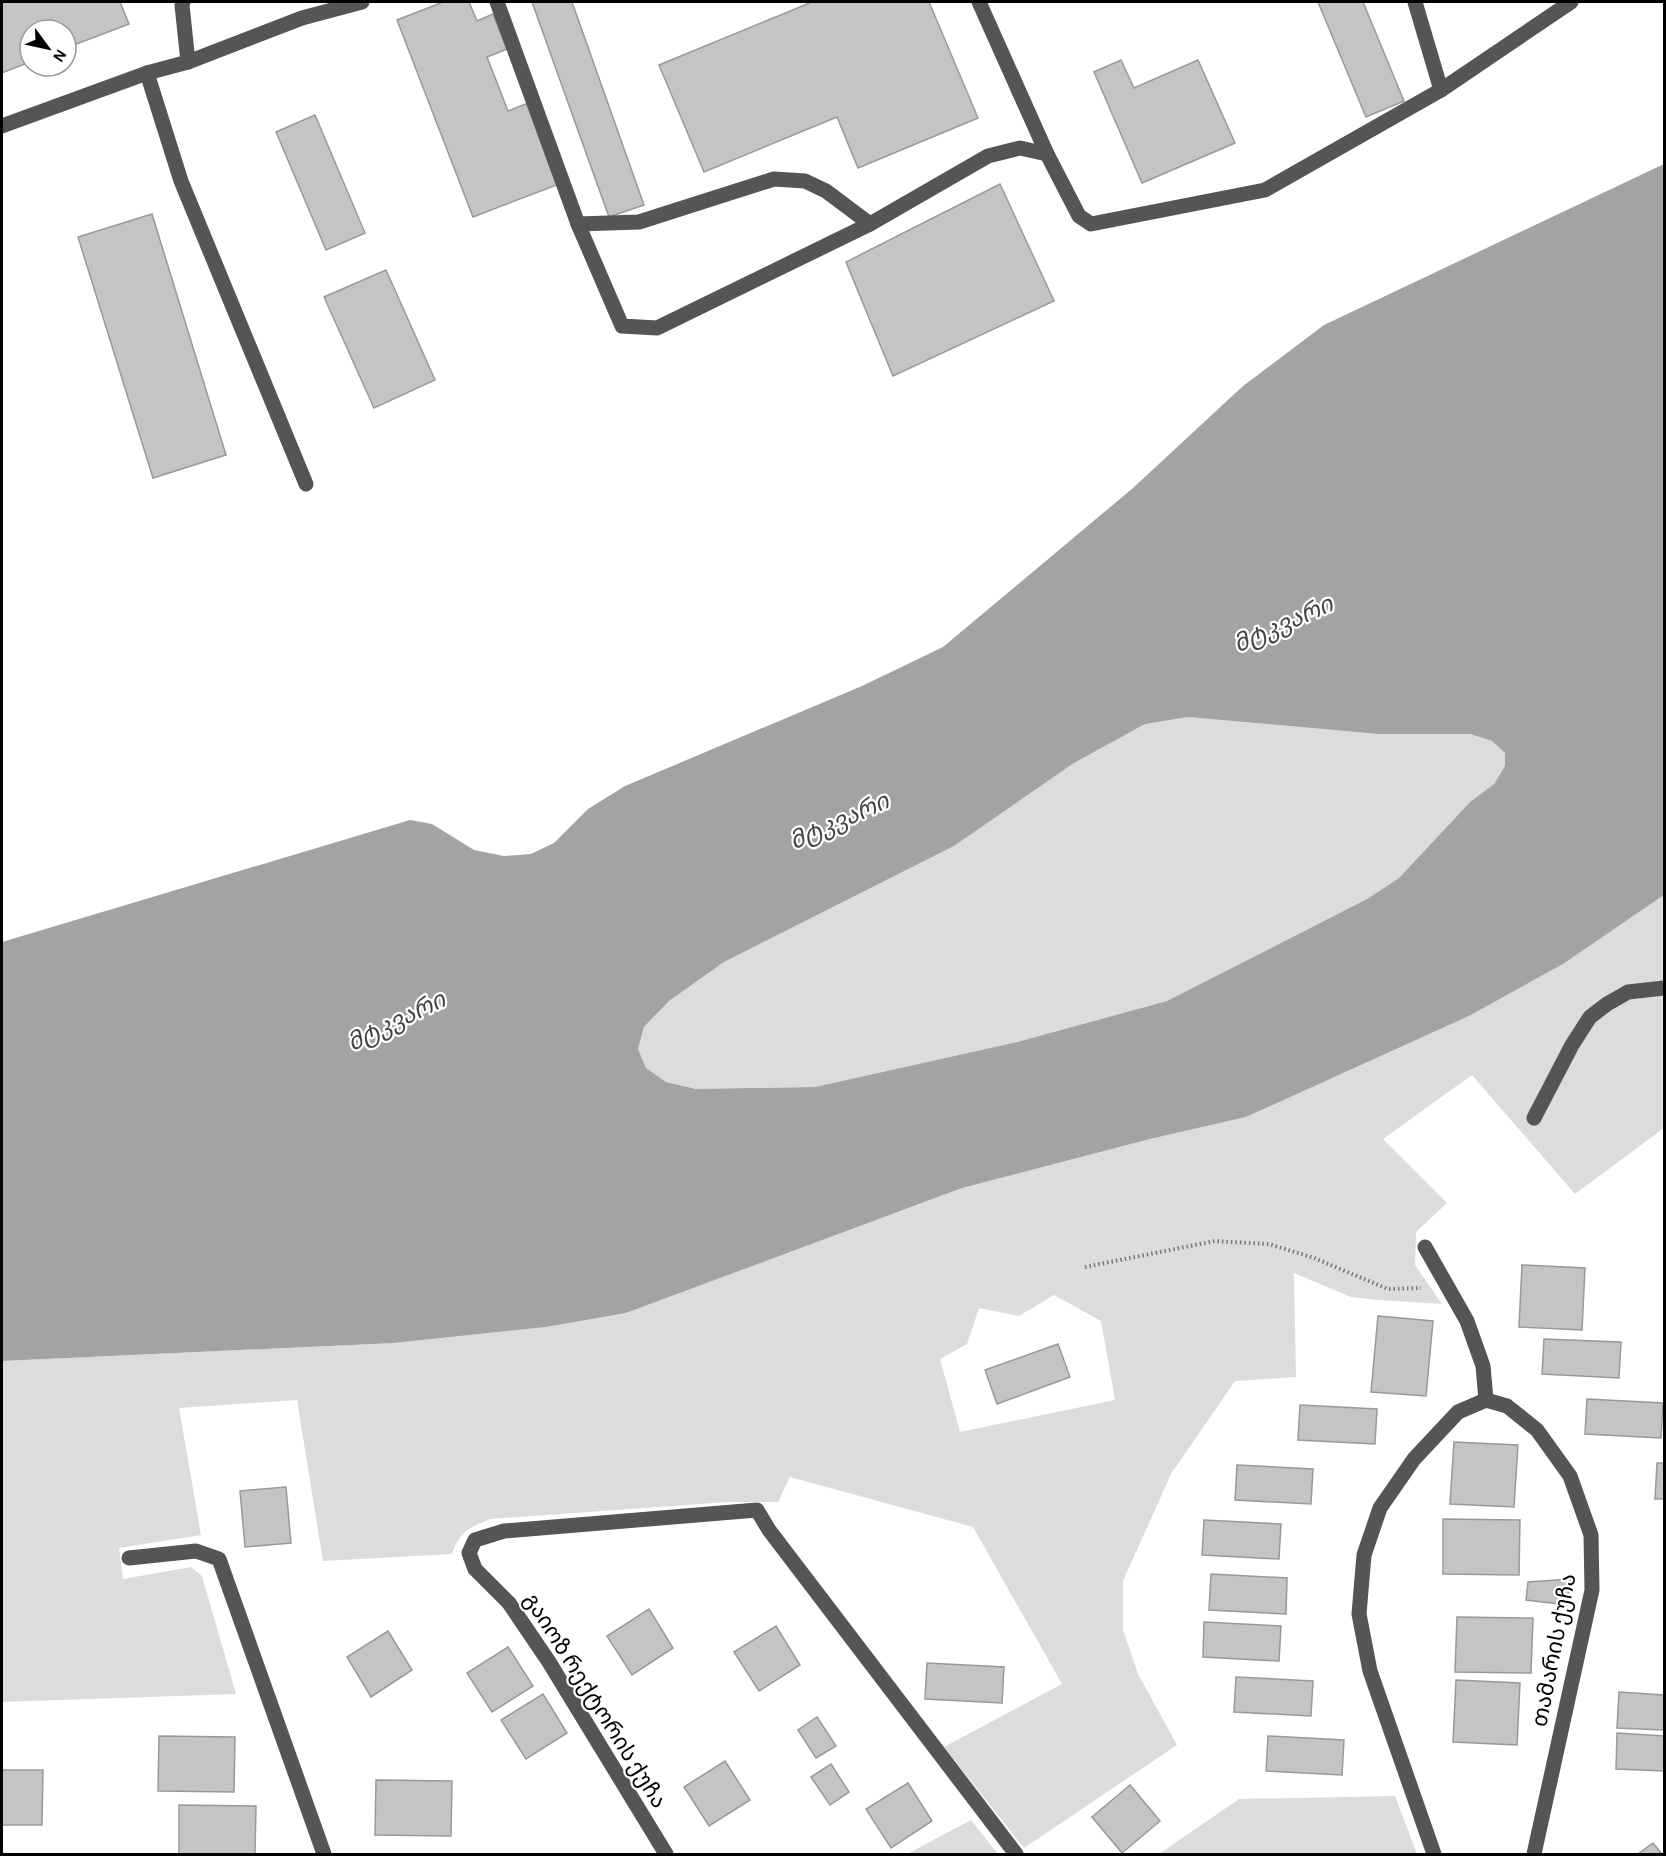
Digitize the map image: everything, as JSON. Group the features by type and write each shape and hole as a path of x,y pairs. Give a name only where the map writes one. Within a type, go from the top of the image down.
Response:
{"street":[{"path":"183,2 189,62"},
{"path":"2,126 147,73 189,62 302,18 362,2"},
{"path":"497,2 578,224 622,326 657,328 870,224 988,156 1020,148 1047,154"},
{"path":"979,2 1047,154 1079,216 1092,224 1265,190 1441,90 1571,2"},
{"path":"1415,2 1441,90"},
{"path":"147,73 181,181 306,484"},
{"path":"578,224 639,222 774,179 805,181 826,191 870,224"},
{"path":"1534,1118 1572,1045 1590,1017 1628,992 1663,991"},
{"path":"1425,1247 1467,1321 1484,1366 1486,1400 1458,1412 1414,1459 1380,1508 1364,1555 1359,1614 1370,1671 1434,1854"},
{"name":"თამარის ქუჩა","path":"1486,1400 1507,1406 1537,1430 1570,1476 1591,1534 1592,1590 1534,1854"},
{"name":"გაიოზ რექტორის ქუჩა","path":"666,1854 549,1662 509,1603 475,1569 469,1553 475,1540 504,1531 757,1510 769,1530 1016,1854"},
{"path":"129,1558 196,1551 219,1559 324,1854"}],"path":[{"path":"1084,1267 1215,1241 1269,1244 1314,1257 1388,1289 1448,1287"}],"shaded area":[{"path":"1188,717 1378,734 1470,734 1492,741 1505,753 1505,766 1494,784 1470,802 1399,878 1367,899 1167,1001 1017,1042 815,1087 696,1089 666,1082 646,1068 638,1049 644,1027 669,1001 724,962 954,846 1074,763 1145,724"},
{"path":"1664,895 1664,1128 1575,1194 1472,1075 1383,1139 1447,1203 1416,1232 1415,1265 1442,1304 1351,1297 1294,1273 1296,1377 1235,1381 1171,1474 1123,1581 1123,1630 1138,1674 1177,1745 1024,1848 944,1747 1062,1684 973,1527 790,1477 778,1502 728,1502 490,1519 466,1531 458,1540 452,1554 323,1561 297,1400 179,1408 201,1535 119,1548 123,1579 191,1567 202,1576 236,1694 2,1702 2,1361 394,1343 546,1327 626,1313 962,1188 1150,1139 1246,1117 1469,1016 1563,964","holes":["1054,1295 1101,1321 1115,1400 960,1432 940,1359 967,1344 979,1308 1019,1316"]},
{"path":"1395,1796 1417,1854 1159,1854 1239,1799"},
{"path":"971,1820 998,1854 907,1854"}],"water":[{"name":"მტკვარი","path":"1664,164 1664,895 1563,964 1469,1016 1246,1117 1150,1139 962,1188 626,1313 546,1327 394,1343 2,1361 2,942 410,820 432,824 474,850 504,856 531,854 554,843 588,809 625,786 862,686 943,647 1133,488 1243,386 1324,325","holes":["1188,717 1378,734 1470,734 1492,741 1505,753 1505,766 1494,784 1470,802 1399,878 1367,899 1167,1001 1017,1042 815,1087 696,1089 666,1082 646,1068 638,1049 644,1027 669,1001 724,962 954,846 1074,763 1145,724"]}],"building":[{"path":"2,2 120,2 129,24 78,43 78,18 18,18 18,67 2,73"},
{"path":"443,2 469,2 477,21 493,14 507,49 487,57 508,111 528,103 559,184 473,217 397,20"},
{"path":"532,2 572,2 644,205 609,217"},
{"path":"812,2 929,2 978,118 858,168 837,117 704,172 659,65"},
{"path":"1318,2 1363,2 1404,101 1366,117"},
{"path":"1121,60 1134,88 1198,60 1235,143 1142,183 1094,72"},
{"path":"315,115 365,233 326,250 276,132"},
{"path":"1000,184 1054,301 893,376 846,262"},
{"path":"152,214 226,455 153,478 78,237"},
{"path":"386,270 435,380 374,408 324,297"},
{"path":"1522,1265 1585,1268 1582,1330 1519,1327"},
{"path":"1378,1316 1433,1321 1426,1396 1371,1392"},
{"path":"1544,1339 1621,1342 1619,1378 1542,1374"},
{"path":"1058,1344 1070,1377 997,1404 985,1370"},
{"path":"1587,1399 1663,1403 1661,1438 1585,1434"},
{"path":"1300,1405 1377,1409 1375,1444 1298,1440"},
{"path":"1454,1442 1518,1445 1514,1507 1450,1504"},
{"path":"1657,1463 1664,1463 1664,1499 1655,1499"},
{"path":"1237,1465 1313,1469 1311,1504 1235,1500"},
{"path":"286,1487 291,1543 245,1547 240,1491"},
{"path":"1443,1519 1520,1520 1519,1575 1443,1574"},
{"path":"1204,1520 1281,1524 1279,1559 1202,1555"},
{"path":"1211,1574 1287,1578 1286,1614 1209,1610"},
{"path":"1571,1579 1567,1605 1526,1600 1528,1582"},
{"path":"649,1609 673,1648 632,1675 607,1636"},
{"path":"1457,1617 1533,1618 1531,1673 1455,1672"},
{"path":"1204,1622 1281,1626 1279,1661 1203,1657"},
{"path":"776,1626 800,1665 759,1691 734,1652"},
{"path":"388,1631 412,1670 371,1697 347,1657"},
{"path":"508,1647 533,1686 492,1712 467,1673"},
{"path":"927,1663 1004,1667 1002,1703 925,1699"},
{"path":"1236,1677 1313,1681 1311,1716 1234,1712"},
{"path":"1456,1680 1520,1683 1517,1745 1453,1742"},
{"path":"1619,1692 1664,1695 1664,1730 1617,1728"},
{"path":"543,1694 567,1733 526,1759 501,1720"},
{"path":"817,1717 836,1746 816,1758 798,1730"},
{"path":"1617,1733 1664,1736 1664,1771 1616,1769"},
{"path":"159,1736 235,1737 234,1792 158,1791"},
{"path":"1268,1736 1344,1740 1342,1775 1266,1771"},
{"path":"725,1761 750,1800 709,1826 684,1787"},
{"path":"831,1764 849,1792 830,1805 811,1777"},
{"path":"2,1770 43,1770 42,1825 2,1825"},
{"path":"376,1780 452,1781 451,1836 375,1835"},
{"path":"908,1783 932,1821 891,1848 866,1809"},
{"path":"1130,1785 1160,1821 1122,1853 1092,1817"},
{"path":"179,1805 256,1806 255,1854 179,1854"},
{"path":"1653,1843 1662,1854 1638,1854"}]}
